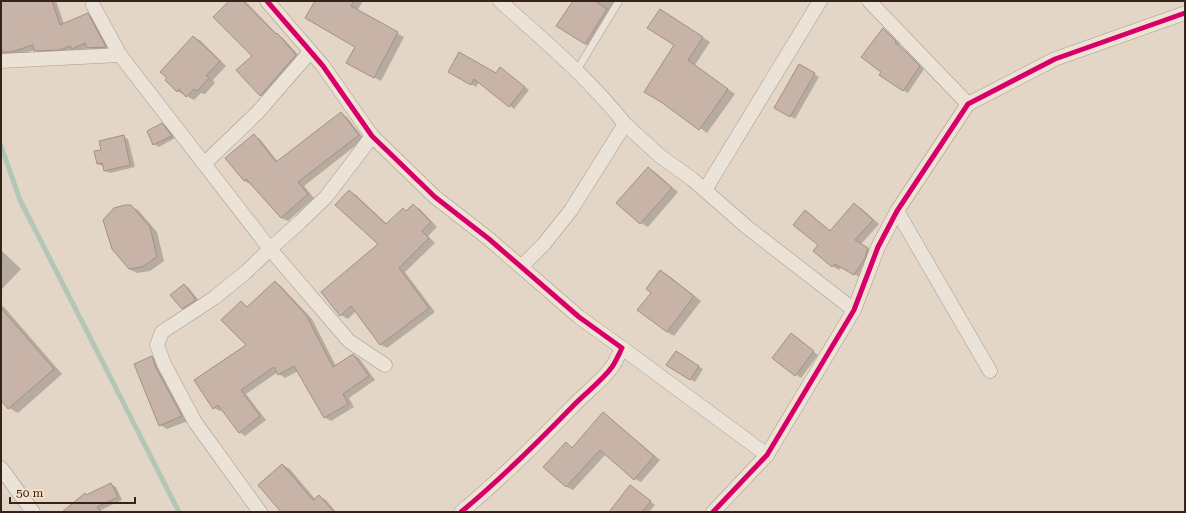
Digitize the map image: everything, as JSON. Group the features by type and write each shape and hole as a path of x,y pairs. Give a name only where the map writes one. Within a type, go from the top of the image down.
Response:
{"street":[{"path":"267,1 323,66 372,136 435,198 489,239 579,317 767,455"},
{"path":"500,1 577,70 609,103 625,124 660,156 692,179 748,228 854,310"},
{"path":"705,190 820,1"},
{"path":"869,1 968,104"},
{"path":"93,5 120,55 270,249 349,341 385,365"},
{"path":"713,512 767,455 854,310 878,247 897,211 968,104 1055,59 1185,13"},
{"path":"204,164 258,112 310,52"},
{"path":"1,61 120,55"},
{"path":"521,267 544,244 571,210 625,124"},
{"path":"260,512 195,422 164,364 157,345 162,332 214,298 246,272 301,221 326,196 372,136"},
{"path":"897,211 990,371"},
{"path":"461,512 484,494 597,383 612,367 622,348"},
{"path":"1,468 33,512"}],"lane":[{"path":"577,70 619,1"}],"building":[{"path":"1,1 52,1 60,25 88,13 106,47 87,48 85,43 72,49 70,46 60,50 34,51 33,45 11,52 1,52"},
{"path":"229,1 243,1 276,34 277,33 296,55 260,96 236,70 252,56 213,17"},
{"path":"315,1 354,1 351,6 398,32 374,78 346,63 355,47 305,18"},
{"path":"573,1 595,1 607,9 585,44 556,26"},
{"path":"660,9 703,37 688,60 728,89 699,130 661,102 644,92 674,45 647,28"},
{"path":"883,28 896,41 895,43 920,66 903,91 879,75 881,72 861,57"},
{"path":"193,36 220,61 206,76 209,78 197,91 194,89 186,97 179,89 177,92 165,80 167,78 160,72"},
{"path":"459,52 496,73 500,67 525,87 509,107 474,79 471,85 448,72"},
{"path":"799,64 815,73 790,117 774,108"},
{"path":"341,112 359,135 298,182 308,194 281,218 246,179 244,181 225,158 254,134 276,162"},
{"path":"162,123 172,136 153,145 147,131"},
{"path":"124,135 130,165 104,171 102,163 97,164 94,151 101,150 99,141"},
{"path":"648,167 672,188 640,224 616,203"},
{"path":"349,190 386,224 403,208 406,211 413,204 431,222 422,231 429,238 399,268 429,308 380,345 351,306 340,316 321,292 378,244 335,205"},
{"path":"854,203 873,220 855,240 868,248 865,258 854,275 835,264 832,267 813,251 818,245 793,225 805,210 830,231"},
{"path":"131,205 150,227 157,257 142,267 129,269 112,249 103,220 114,208"},
{"path":"660,270 694,296 667,332 637,310 651,293 646,289"},
{"path":"275,281 306,315 333,367 353,354 369,376 343,394 348,404 324,418 294,366 278,375 274,367 241,390 260,416 239,433 218,405 213,409 194,380 246,345 221,320 241,301 247,307"},
{"path":"184,284 196,300 182,309 170,295"},
{"path":"1,308 54,369 8,409 1,400"},
{"path":"791,333 814,351 795,376 772,358"},
{"path":"676,351 699,366 690,380 666,365"},
{"path":"152,356 156,368 182,416 159,426 134,364"},
{"path":"603,412 654,456 634,480 600,450 566,487 543,467 566,442 572,448"},
{"path":"282,464 313,500 319,495 334,512 281,512 258,485"},
{"path":"111,483 118,497 97,507 101,512 62,512 85,493 86,495"},
{"path":"630,485 651,501 642,512 609,512"}],"waterway":[{"path":"1,146 20,200 179,512"}],"cycle path":[{"path":"267,1 323,66 372,136 435,197 489,239 579,317 622,348 612,367 603,378 518,462 461,512"},
{"path":"713,512 767,455 854,310 878,247 897,211 968,104 1055,59 1185,13"}]}
